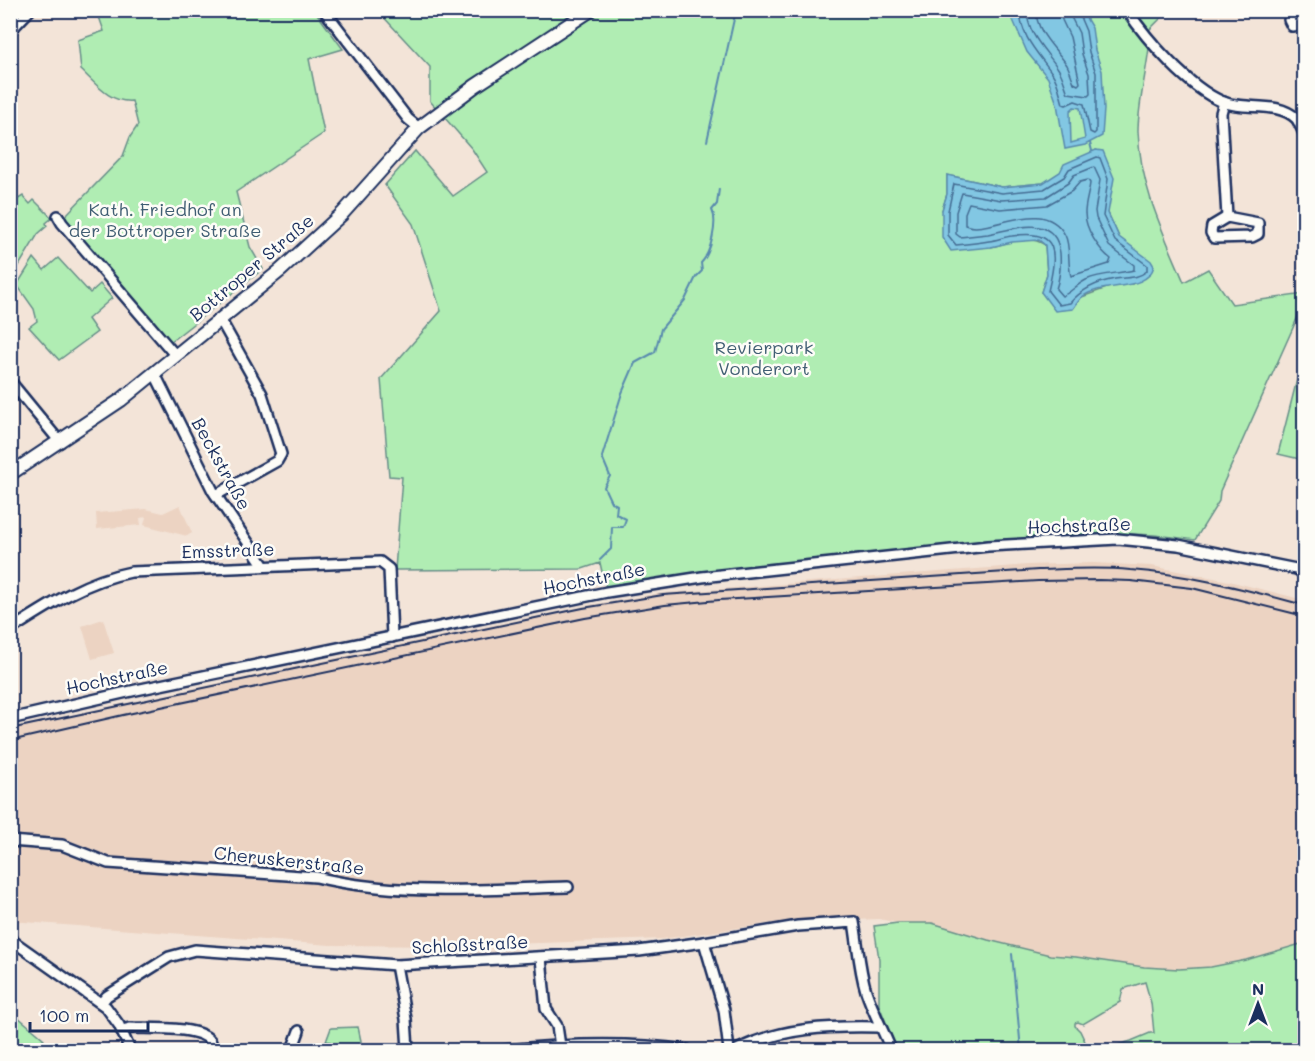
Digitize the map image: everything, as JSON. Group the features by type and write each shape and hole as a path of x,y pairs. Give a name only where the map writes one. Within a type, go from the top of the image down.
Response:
{"main road":[{"name":"Bottroper Straße","path":"10,474 102,414 155,374 325,231 419,128 475,86 591,10"}],"street":[{"path":"10,31 30,10"},
{"path":"324,10 408,119 419,128"},
{"path":"1127,10 1150,42 1200,89 1224,102 1290,112 1301,118 1305,133"},
{"path":"1224,102 1221,114 1227,217"},
{"path":"58,216 176,356"},
{"path":"1227,217 1258,223 1258,234 1252,237 1214,238 1211,232 1212,226 1227,217"},
{"path":"216,495 277,461 281,454 265,401 220,319"},
{"name":"Beckstraße","path":"155,374 216,495 264,566"},
{"path":"10,381 60,442"},
{"name":"Hochstraße","path":"10,718 607,592 702,577 1040,542 1118,539 1192,548 1296,569 1305,573"},
{"name":"Emsstraße","path":"10,630 65,595 111,576 140,570 383,563 389,569 392,638"},
{"name":"Cheruskerstraße","path":"10,841 62,845 108,863 316,877 347,885 448,890 568,887"},
{"name":"Schloßstraße","path":"101,1003 106,996 169,957 189,951 396,965 639,951 798,926 854,922 862,978 879,1027"},
{"path":"10,939 101,1003 122,1030 130,1050"},
{"path":"704,942 724,1010 729,1050"},
{"path":"541,958 546,1009 557,1026 560,1046"},
{"path":"396,965 406,1019 408,1050"},
{"path":"737,1050 802,1029 842,1026 879,1027 891,1050"},
{"path":"122,1030 130,1028 184,1030 207,1036 211,1042 209,1050"},
{"path":"292,1050 299,1031"},
{"path":"506,1050 560,1046 579,1048 646,1046 687,1050"}],"shaded area":[{"path":"180,505 192,533 187,536 144,525 146,517 140,518 141,525 97,529 96,513 146,509 163,513"},
{"path":"1093,563 1152,566 1229,581 1304,600 1304,943 1246,960 1211,967 1179,969 1050,955 932,923 898,923 879,919 773,923 663,939 451,946 330,945 11,921 10,728 591,605 657,594 1027,565"},
{"path":"103,619 114,653 92,659 82,626"}],"green space":[{"name":"Kath. Friedhof an der Bottroper Straße","path":"97,11 315,11 343,49 309,59 324,133 236,192 250,247 263,269 170,342 64,217 123,156 130,137 138,125 132,101 110,96 81,70 78,40 104,31"},
{"name":"Revierpark Vonderort","path":"378,11 1123,11 1149,48 1138,121 1140,151 1143,171 1154,208 1184,282 1208,269 1232,304 1304,294 1304,303 1220,491 1219,501 1195,540 1158,535 1122,534 1010,539 634,582 606,589 600,563 582,569 395,570 402,477 389,476 381,379 441,311 413,224 385,185 415,151 453,196 487,172 472,149 430,101 430,67","holes":["1096,150 1099,151 1108,213 1119,237 1132,284 1115,285 1082,297 1041,292 1047,274 1045,245 1026,240 991,247 942,210 947,194 947,175 1002,187 1044,183"]},
{"path":"1135,11 1168,11 1148,31"},
{"path":"23,196 30,204 34,200 52,218 38,234 11,279 11,213 15,201"},
{"path":"34,258 44,270 58,258 90,293 100,284 112,298 88,319 97,332 59,360 29,327 37,321 34,309 17,285"},
{"path":"1304,352 1304,460 1278,454"},
{"path":"932,923 1050,955 1179,969 1211,967 1246,960 1304,943 1304,1050 1101,1050 1154,1033 1151,1003 1145,982 1123,989 1120,1002 1083,1024 1075,1023 1089,1050 897,1050 879,1005 879,959 874,926"},
{"path":"11,1011 44,1039 27,1050 11,1050"},
{"path":"358,1027 361,1041 359,1050 335,1050 324,1047 331,1028"}],"water":[{"path":"1014,11 1082,11 1092,28 1095,50 1102,71 1104,109 1102,136 1085,145 1065,149 1057,104 1048,78 1027,52 1013,20","holes":["1074,107 1080,108 1085,139 1071,143 1070,111"]},
{"path":"1096,150 1103,151 1114,178 1108,213 1119,237 1151,261 1154,266 1143,280 1091,292 1082,297 1073,309 1055,311 1041,292 1047,274 1045,245 1039,240 951,251 942,237 942,210 947,194 947,175 1002,187 1043,183 1060,172 1064,164"}],"waterway":[{"path":"707,141 736,10"},
{"path":"1090,143 1092,151"},
{"path":"600,560 611,549 612,527 623,527 626,519 616,514 617,505 611,502 604,487 610,476 602,457 622,393 635,363 655,352 661,329 685,300 696,277 702,271 701,263 708,252 712,237 714,222 712,210 717,204 719,189"},
{"path":"1012,954 1021,1050"}],"railway":[{"path":"10,729 583,608 663,595 1084,568 1152,572 1196,579 1304,605"},
{"path":"10,741 585,618 665,605 1038,581 1099,580 1192,588 1304,616"}]}
